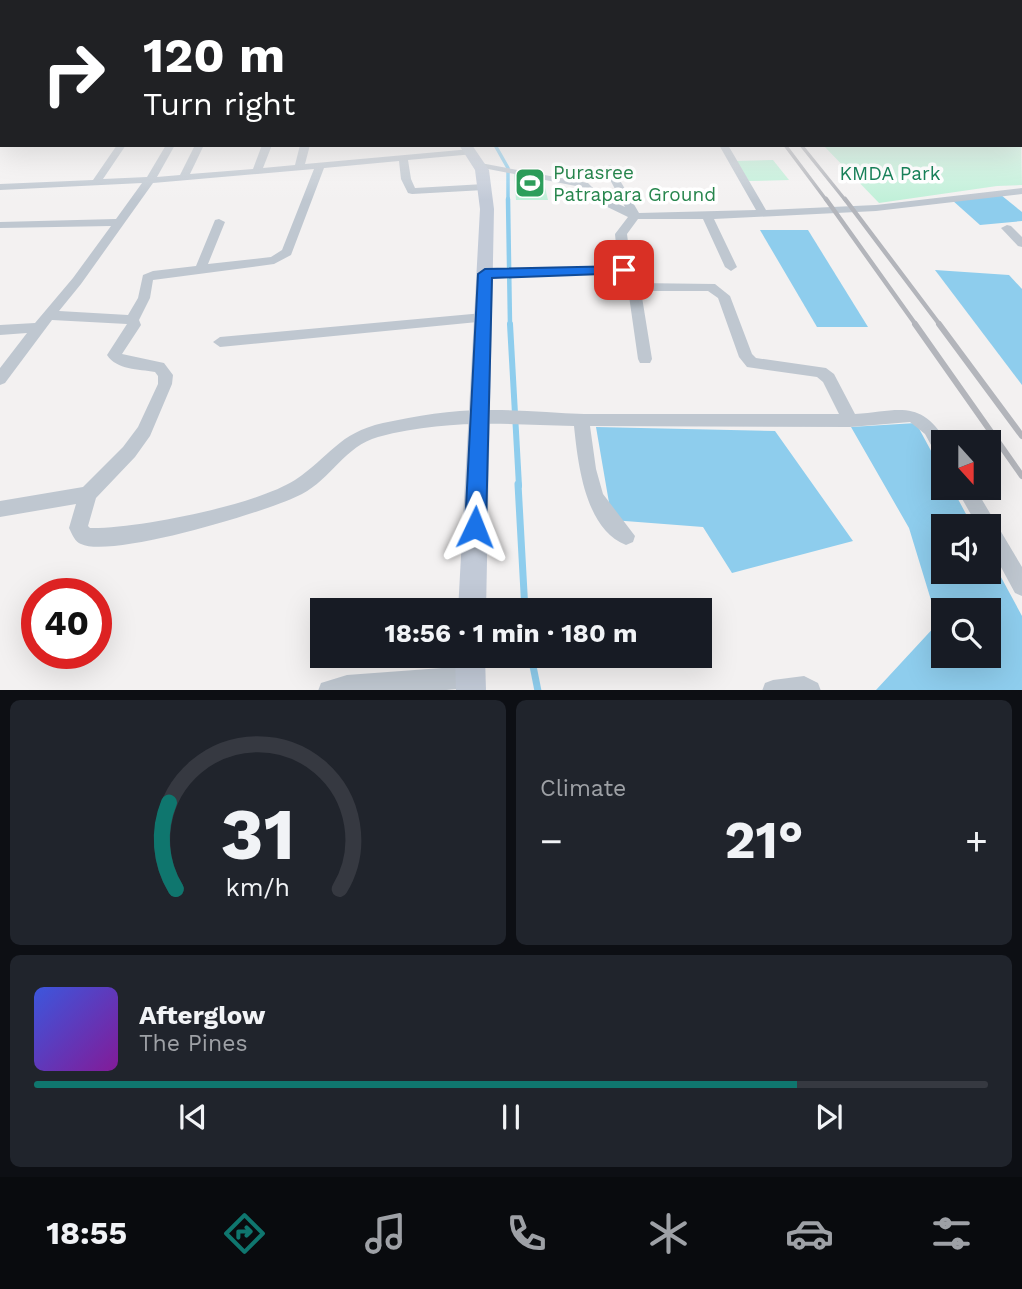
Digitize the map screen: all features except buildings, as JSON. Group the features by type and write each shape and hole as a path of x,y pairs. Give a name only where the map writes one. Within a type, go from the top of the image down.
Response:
{"street":[{"path":"96,182 121,147"},
{"path":"0,379 19,350 45,321 150,180 170,147"},
{"path":"183,178 199,147"},
{"path":"257,171 266,147"},
{"path":"299,167 304,147"},
{"path":"408,147 406,158 409,188 412,191 484,187"},
{"path":"724,147 763,214"},
{"path":"0,187 183,178 320,166 369,157 477,157 520,172 584,185 597,198 635,216 707,216 876,208 1021,191"},
{"path":"473,598 483,318 493,274 488,209 477,157"},
{"path":"320,166 287,252 283,256 274,260 147,278 144,298 132,320 134,325 114,355 119,360 159,367 166,375 165,384 144,431 129,452 88,494 78,528 85,537 117,537 152,531 288,494 303,484 340,447 360,435 420,423 480,416 580,420 850,421 911,416 921,419 931,430"},
{"path":"608,167 635,216"},
{"path":"635,216 621,234 627,283 634,287 711,287 718,291 724,296 746,357 752,363 821,372 829,378 850,421"},
{"path":"707,216 731,267"},
{"path":"0,225 119,222"},
{"path":"200,270 219,222"},
{"path":"1007,228 1022,244"},
{"path":"493,274 624,270"},
{"path":"634,287 645,359"},
{"path":"220,342 483,318"},
{"path":"0,330 45,321 132,320"},
{"path":"580,420 588,481 603,514 626,536"},
{"path":"0,509 88,494"},
{"path":"1001,550 1022,586"},
{"path":"333,690 347,686 470,675"},
{"path":"781,690 804,687 808,690"}],"green space":[{"name":"KMDA Park","path":"825,147 1021,147 1022,185 997,186 879,203"},
{"path":"773,160 789,180 749,181 735,161"},
{"name":"Purasree Patrapara Ground","path":"514,173 543,179 548,200 516,200"}],"water":[{"path":"1001,195 1022,212 1022,221 980,225 952,200"},
{"path":"760,230 808,230 868,327 817,327"},
{"path":"935,270 1009,275 1022,289 1022,385"},
{"path":"916,423 931,451 931,500 958,500 966,514 931,514 931,584 1001,584 1001,577 1022,616 1022,690 876,690 931,631 931,668 1001,668 1001,598 931,600 909,528 851,427"},
{"path":"596,427 775,431 853,541 732,573 703,527 612,520"}],"waterway":[{"path":"496,147 508,168 508,199"},
{"path":"508,199 510,325"},
{"path":"510,324 519,486"},
{"path":"518,484 524,598"},
{"path":"533,668 538,690"}],"railway":[{"path":"786,147 827,201"},
{"path":"803,147 846,201"},
{"path":"826,199 916,325"},
{"path":"845,199 940,325"},
{"path":"915,324 1022,476"},
{"path":"939,324 1022,436"}],"place":[{"name":"Purasree Patrapara Ground","path":"530,183"}],"route":[{"path":"475,527 485,274 624,270"}]}
